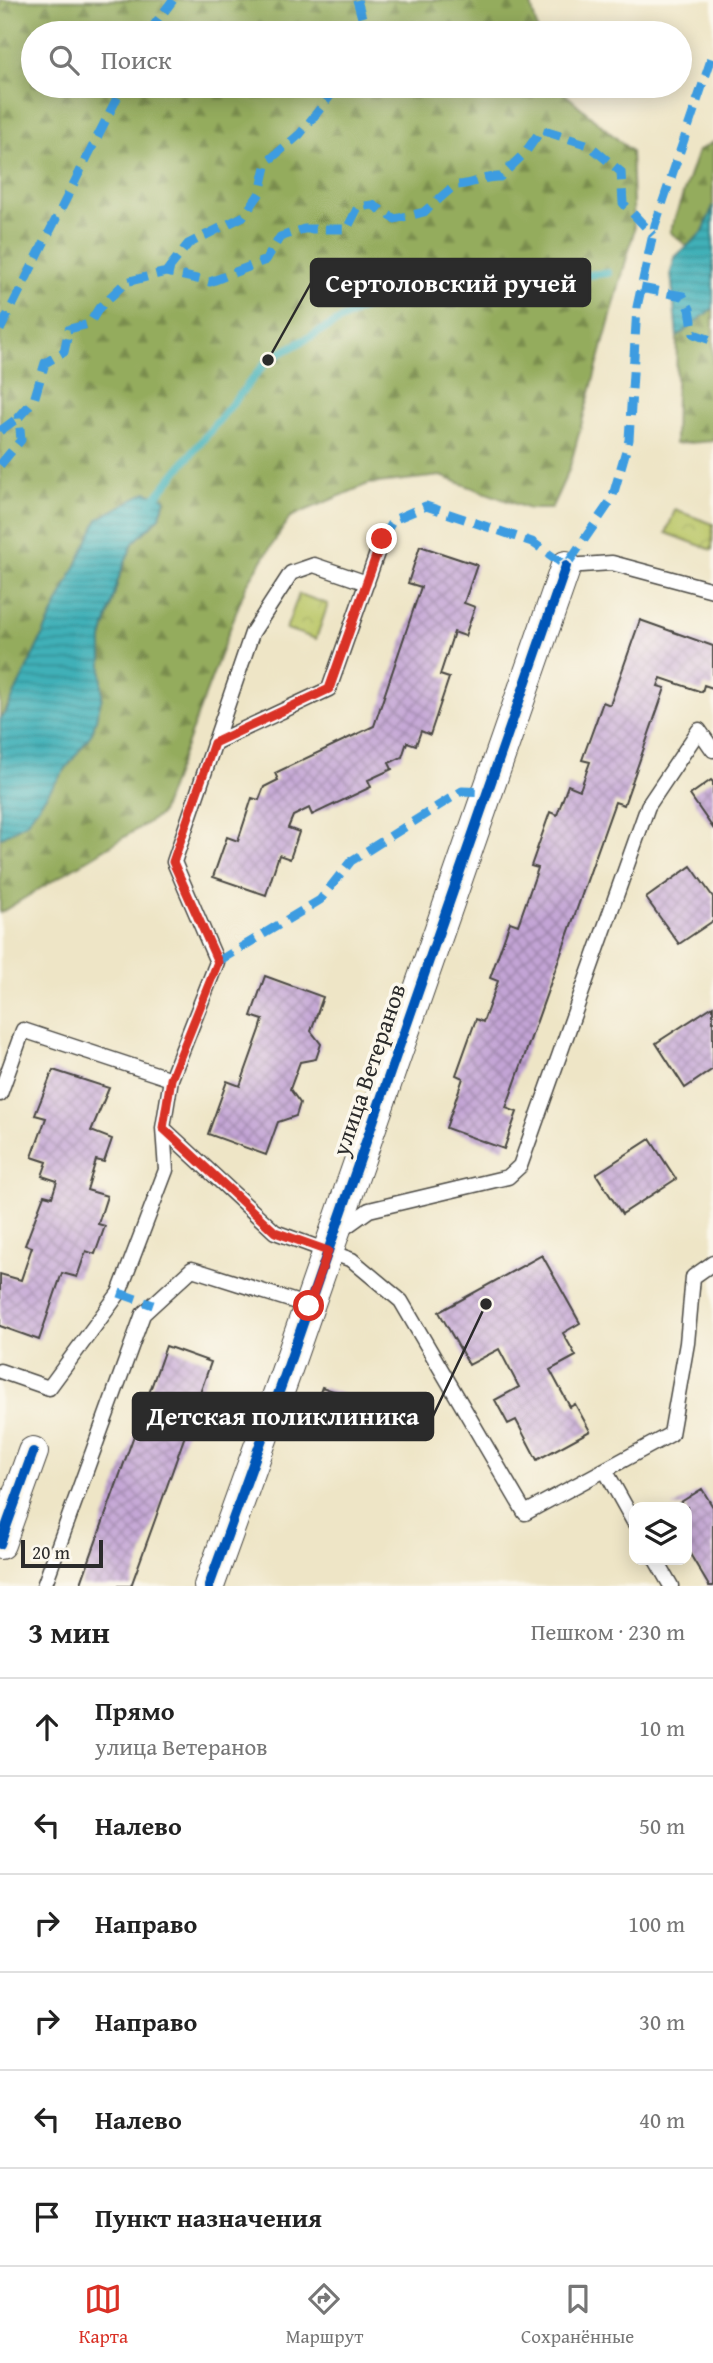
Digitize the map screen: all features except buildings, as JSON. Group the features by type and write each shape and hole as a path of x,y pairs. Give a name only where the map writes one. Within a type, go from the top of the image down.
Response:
{"street":[{"name":"улица Ветеранов","path":"209,1586 566,566"},
{"path":"0,1544 33,1452"}],"lane":[{"path":"214,743 329,689 382,539"},
{"path":"566,566 612,563 713,590"},
{"path":"0,1371 49,1388 119,1293 166,1170 163,1128 171,1079 218,962 173,862 252,633 291,573 314,565 367,583"},
{"path":"331,1243 369,1210 508,1177 520,1166 648,806 699,730 713,751"},
{"path":"0,1094 23,1030 171,1079"},
{"path":"163,1128 275,1232 331,1243 401,1301 525,1513 671,1434 687,1343 692,1278 713,1263"},
{"path":"44,1586 143,1314 192,1269 309,1306"},
{"path":"605,1470 629,1513"},
{"path":"659,1565 671,1586"}],"green space":[{"path":"0,0 530,0 535,21 21,21 21,98 570,98 631,151 634,231 569,470 551,509 529,509 441,476 368,484 290,517 246,586 160,815 0,913 0,838 26,823 102,697 102,639 119,577 133,543 160,517 165,499 146,492 0,719"},
{"path":"713,142 713,206 703,232 687,246 670,232 698,151"},
{"path":"713,308 713,441 675,444 677,337"},
{"path":"675,510 713,524 712,550 666,533"},
{"path":"299,594 328,604 316,639 286,629"}],"water":[{"path":"713,206 713,308 677,337 671,272 675,257 703,232"},
{"path":"146,492 165,498 160,517 133,543 119,577 102,639 102,697 92,733 26,823 0,838 0,719 6,712 98,519"}],"waterway":[{"path":"151,503 268,360 390,293 608,273"}],"marked path":[{"path":"157,21 173,0"},
{"path":"357,0 363,21"},
{"path":"382,539 393,520 426,506 532,542 566,566 612,499 629,440 637,307 655,225 713,54"},
{"path":"0,330 117,98"},
{"path":"166,272 188,244 244,216 260,193 267,162 300,134 328,98"},
{"path":"0,465 21,440 19,417 34,400 45,363 64,352 69,329 89,324 99,308 126,282 166,272 210,282 266,260 280,237 304,229 347,229 358,207 373,205 395,219 424,212 455,185 500,177 525,153 541,130 589,145 621,172 623,203 653,235"},
{"path":"641,288 683,296 690,309 694,334 713,341"},
{"path":"0,431 19,417"},
{"path":"217,962 320,900 351,861 462,791 488,792"},
{"path":"119,1293 153,1305"}],"cycle path":[{"path":"209,1586 566,566"},
{"path":"0,1544 33,1452"}],"place":[{"name":"Сертоловский ручей","path":"268,360"},
{"name":"Детская поликлиника","path":"486,1304"}],"route":[{"path":"309,1306 328,1251 275,1232 163,1128 171,1079 218,962 173,862 214,743 329,689 382,539"}]}
